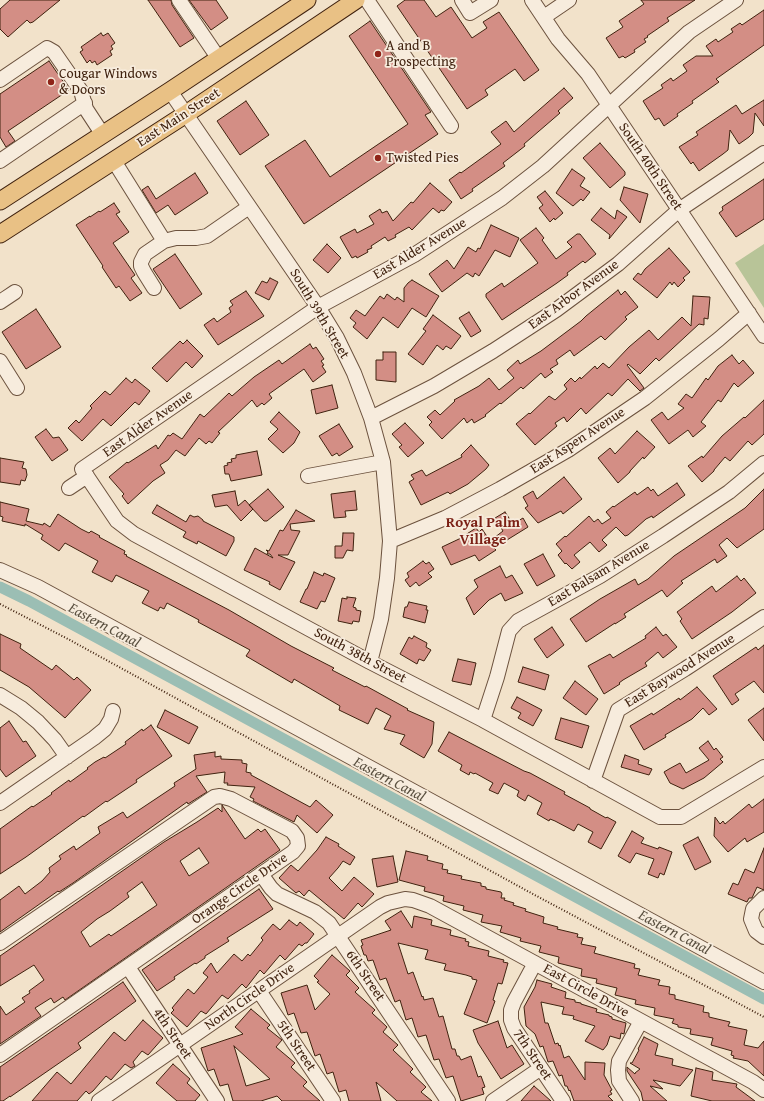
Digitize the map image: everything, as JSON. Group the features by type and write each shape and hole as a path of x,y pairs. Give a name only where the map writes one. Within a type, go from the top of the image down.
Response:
{"main road":[{"name":"East Main Street","path":"0,201 103,135 307,0"},
{"name":"East Main Street","path":"0,234 186,114 356,0"}],"street":[{"path":"179,0 219,59"},
{"path":"367,0 451,126"},
{"path":"462,0 470,13 491,0"},
{"name":"South 40th Street","path":"532,0 558,39 588,74 764,336"},
{"path":"544,17 569,0"},
{"name":"East Alder Avenue","path":"69,488 85,473 318,307 414,255 502,198 543,166 689,32 736,0"},
{"path":"0,80 47,48 54,52 81,91 86,109 103,135"},
{"name":"South 39th Street","path":"170,91 318,307 337,338 354,373 371,418 383,462 390,541 387,578 381,619 370,662"},
{"path":"0,161 85,103"},
{"name":"East Arbor Avenue","path":"371,418 434,386 493,351 556,310 618,264 679,210 764,153"},
{"path":"114,161 164,241"},
{"path":"154,288 144,272 141,262 145,254 164,241 207,236 250,207"},
{"path":"0,302 15,292"},
{"name":"East Aspen Avenue","path":"390,541 445,518 500,489 568,450 645,398 749,313"},
{"path":"0,361 17,388"},
{"path":"308,476 383,462"},
{"name":"East Balsam Avenue","path":"483,720 497,677 509,631 518,621 600,576 664,536 729,492 764,463"},
{"name":"South 38th Street","path":"85,473 117,521 134,534 370,662 483,720 660,817 681,817 764,767"},
{"path":"0,570 38,587 764,982"},
{"name":"East Baywood Avenue","path":"593,781 618,710 685,669 764,617"},
{"path":"0,695 21,708 38,722 55,740 67,757"},
{"path":"0,804 105,729 111,719 113,711"},
{"name":"Orange Circle Drive","path":"0,943 214,797 220,796 231,798 292,832 297,838 298,846 296,850 0,1055"},
{"name":"6th Street","path":"261,874 277,894 320,915 329,923 448,1101"},
{"path":"764,898 756,904 750,918 756,931 764,937"},
{"name":"North Circle Drive","path":"101,1100 384,905 396,900 405,899"},
{"name":"East Circle Drive","path":"405,899 430,906 753,1082 764,1090"},
{"name":"7th Street","path":"535,963 514,1002 510,1015 514,1028 563,1101"},
{"name":"4th Street","path":"128,967 217,1101"},
{"name":"5th Street","path":"259,991 333,1101"},
{"path":"632,1101 619,1081 618,1070 620,1061 641,1021"},
{"path":"493,1101 541,1068"}],"path":[{"path":"0,604 68,639 531,893 764,1017"}],"green space":[{"path":"764,244 764,308 735,263"}],"building":[{"path":"10,0 60,0 33,22 30,23 27,20 8,37 0,29 0,9"},
{"path":"148,0 171,0 172,5 194,38 180,47"},
{"path":"189,0 216,0 228,18 211,30"},
{"path":"405,0 424,0 436,17 451,7 472,38 487,28 483,22 499,12 539,70 524,81 515,69 485,90 488,95 467,109 397,6"},
{"path":"641,0 695,0 667,18 669,21 647,36 648,37 644,39 646,42 634,50 635,52 625,58 623,56 619,58 606,38 623,27 619,21 644,4"},
{"path":"764,10 764,45 716,79 719,82 692,101 693,103 677,114 678,116 664,126 659,118 655,120 643,101 663,88 661,85 671,78 673,81 687,71 683,65 696,56 713,56 706,46 716,39 718,42 733,32 731,29 740,23 742,25"},
{"path":"370,21 431,112 425,115 438,134 304,224 265,166 305,140 330,177 408,124 349,36"},
{"path":"101,33 103,36 108,33 115,43 111,46 113,49 110,51 112,55 97,65 95,61 92,63 90,60 87,63 80,52 83,50 81,47"},
{"path":"49,61 69,90 8,131 15,141 6,147 0,137 0,94"},
{"path":"564,88 573,98 558,111 560,113 524,144 525,146 503,163 505,166 472,189 473,191 461,199 449,180 501,144 491,132 506,121 514,132"},
{"path":"764,100 764,126 755,113 753,133 739,144 730,130 728,150 699,171 693,162 691,164 679,147 698,135 696,132 736,105 742,114"},
{"path":"246,101 269,135 240,155 217,121"},
{"path":"600,143 625,172 625,175 610,188 583,158"},
{"path":"572,169 585,178 580,186 590,192 583,201 581,199 573,206 556,193"},
{"path":"195,173 208,193 175,215 168,205 156,213 142,190 148,186 156,199"},
{"path":"764,179 764,219 736,237 719,213 723,210 722,207"},
{"path":"430,183 452,202 444,211 441,210 439,213 433,208 412,230 409,227 388,241 385,237 371,246 372,248 367,250 368,252 357,258 356,256 352,258 340,237 355,229 357,233 374,224 369,216 380,209 382,213 387,211 393,221 411,202 413,203"},
{"path":"624,187 648,194 640,223 620,200"},
{"path":"545,191 563,213 555,220 554,218 550,222 539,208 543,205 537,197"},
{"path":"114,203 120,212 116,214 129,232 113,243 135,275 131,278 142,293 130,301 119,286 116,288 76,225"},
{"path":"601,208 615,219 617,210 627,217 609,239 610,235 591,220"},
{"path":"491,225 519,238 510,257 495,250 479,276 475,273 473,277 467,273 442,292 429,274 447,260 454,269 468,247 476,252 478,248 480,249"},
{"path":"536,228 544,238 542,240 556,259 572,247 567,242 577,234 580,234 596,254 585,263 583,261 567,273 568,275 502,320 486,297 486,294 502,283 504,287 538,263 520,240"},
{"path":"327,244 341,258 328,273 313,260"},
{"path":"669,248 690,272 683,278 685,280 678,287 674,282 672,285 670,282 657,298 633,279 638,273 641,275 645,269"},
{"path":"175,254 202,294 180,309 153,269"},
{"path":"270,278 278,282 269,300 255,293 262,281 267,283"},
{"path":"412,280 439,296 426,317 412,308 398,328 383,317 367,339 353,327 356,323 350,318 356,310 365,316 380,296 384,299 387,294 395,300 397,297 404,302 404,288"},
{"path":"618,290 621,295 625,291 638,307 625,317 627,319 605,340 601,336 574,356 570,350 556,360 558,364 550,369 553,372 545,378 541,373 523,389 521,387 485,415 486,416 474,423 472,419 467,423 464,418 442,439 429,425 432,422 427,417 435,410 440,415 455,401 454,400 479,386 489,378 499,390 514,378 507,370 518,360 520,364 541,351 581,321"},
{"path":"246,291 264,316 218,345 204,325 214,318 217,322 231,312 229,308 233,305 230,301"},
{"path":"693,296 710,297 708,319 704,318 704,325 699,324 659,361 656,358 640,374 628,364 627,365 644,388 640,391 628,379 612,396 608,393 586,414 581,408 567,422 564,417 555,423 557,426 535,445 516,424 529,413 530,414 549,396 555,400 567,389 564,385 571,378 575,382 580,377 581,379 595,366 597,369 603,363 609,368 629,347 649,330 658,340 682,317 691,326"},
{"path":"36,309 61,347 26,369 2,332"},
{"path":"469,312 481,331 471,337 459,318"},
{"path":"433,315 461,336 451,349 446,346 443,350 437,345 423,365 408,354 426,331 423,329"},
{"path":"187,340 203,356 192,368 186,362 167,382 152,368 180,341 183,344"},
{"path":"310,344 313,349 316,347 324,359 321,361 326,372 313,382 304,369 269,394 272,398 264,405 262,403 257,407 252,400 218,432 220,433 212,443 209,441 206,444 199,438 185,456 176,450 168,460 160,465 165,473 153,481 128,504 122,496 124,494 109,477 127,462 128,463 156,445 158,449 168,435 170,436 173,433 182,439 200,414 204,417 229,393 232,396 254,377 279,360 282,364"},
{"path":"383,352 396,352 396,382 376,380 376,360 383,360"},
{"path":"732,355 739,364 743,360 754,373 738,387 734,383 721,402 718,400 701,422 706,426 693,437 688,430 669,444 651,420 662,412 668,420 684,408 678,404 686,394 692,398 706,378 708,380 718,366"},
{"path":"126,378 132,383 135,379 150,391 139,405 135,402 111,426 103,419 82,441 68,428 76,420 79,423 92,408 90,406 105,391 110,395"},
{"path":"332,385 338,408 316,414 311,390"},
{"path":"764,400 764,434 752,445 748,441 730,461 725,457 714,471 702,482 688,466 702,456 703,458 722,436 744,417 745,418"},
{"path":"279,412 300,432 294,443 283,453 268,439 278,429 270,422"},
{"path":"405,423 424,443 408,457 399,447 402,445 392,434"},
{"path":"339,424 353,447 339,456 337,453 332,456 319,436"},
{"path":"46,429 53,438 59,437 68,450 52,461 35,437"},
{"path":"637,431 655,447 644,459 643,457 618,483 598,458 610,448 615,454"},
{"path":"471,445 489,465 486,469 468,484 450,494 448,492 421,505 409,482 414,479 411,475 422,470 426,476 462,457 461,455"},
{"path":"257,451 262,475 231,481 229,474 225,474 224,466 228,465 227,463 232,462 231,459 236,458 236,455"},
{"path":"0,458 24,462 22,468 26,469 27,475 25,481 21,480 20,485 0,482"},
{"path":"564,477 582,499 563,514 561,511 538,523 525,508 528,506 523,497 533,491 537,499"},
{"path":"677,483 685,495 653,518 652,516 646,519 628,535 625,536 616,527 602,540 607,545 599,552 590,542 574,555 580,562 572,569 566,563 565,564 558,555 562,551 556,544 589,516 594,522 598,519 602,524 611,518 606,512 635,492 637,495 648,487 651,491 653,489 658,496"},
{"path":"268,489 284,507 267,521 264,521 249,505"},
{"path":"764,489 764,529 737,548 727,538 719,545 727,556 717,563 715,559 681,581 683,583 667,597 662,590 624,614 626,617 586,642 570,619 600,599 635,579 638,585 648,579 674,556 745,508"},
{"path":"235,491 238,506 245,500 253,509 241,521 227,505 215,507 212,495"},
{"path":"355,491 357,510 345,511 346,517 334,518 331,494"},
{"path":"0,502 29,509 26,521 43,525 44,523 50,527 58,514 81,529 89,533 91,531 125,551 124,554 127,555 126,556 229,610 291,646 334,668 332,670 365,687 366,686 408,709 407,710 434,722 432,744 424,758 400,744 405,735 384,729 391,716 376,708 368,724 339,710 340,706 294,679 292,683 246,656 250,650 198,622 199,620 167,603 164,609 160,607 158,611 142,603 149,591 116,575 112,582 92,572 98,561 65,543 59,551 41,539 43,535 25,524 25,526 2,521 3,517 0,516"},
{"path":"157,505 186,522 190,515 194,517 198,516 203,521 234,537 234,541 226,556 198,541 197,544 183,537 186,532 152,513"},
{"path":"296,510 315,521 290,524 291,530 300,531 288,555 278,555 295,562 280,590 269,584 270,582 244,570 255,548 273,558 270,554 267,554 268,552 266,550 269,551 280,530 283,531"},
{"path":"505,512 513,524 523,518 528,527 494,548 496,550 479,561 475,555 451,565 442,547 459,539 476,528 479,532 482,529 490,541 503,531 495,518"},
{"path":"343,533 354,533 353,551 347,550 343,558 335,558 335,546 342,546"},
{"path":"543,554 555,576 537,586 524,564"},
{"path":"423,561 426,564 429,562 434,569 428,573 432,577 419,586 416,582 410,587 405,580 409,577 407,573"},
{"path":"500,566 506,578 512,575 523,593 505,601 501,593 489,600 474,615 466,598 478,587 474,580"},
{"path":"314,572 323,576 324,573 335,578 325,602 321,601 317,609 300,602"},
{"path":"737,576 741,581 744,578 756,593 732,612 692,639 680,621 682,619 677,612 712,586 716,592"},
{"path":"347,597 356,598 353,607 356,608 356,610 361,611 359,622 353,621 352,624 338,621 342,598 347,599"},
{"path":"409,602 427,606 426,610 428,610 425,623 403,617 405,607 407,607"},
{"path":"552,627 564,645 547,658 534,639"},
{"path":"656,627 663,636 666,634 677,647 663,658 658,652 645,663 647,666 623,680 619,683 620,684 604,694 588,666 610,654 613,658 646,638 645,636"},
{"path":"0,634 21,644 20,648 52,670 56,665 74,680 77,677 91,690 65,718 29,687 0,670"},
{"path":"414,636 427,643 426,647 431,650 424,661 419,659 417,664 400,654 409,637 412,639"},
{"path":"764,645 764,693 754,681 735,694 739,700 732,705 713,676 756,647 758,650"},
{"path":"458,659 476,663 471,685 452,681"},
{"path":"523,667 549,675 545,690 518,682"},
{"path":"575,681 598,699 586,715 563,698"},
{"path":"697,687 717,709 709,715 703,708 692,719 665,735 666,737 644,750 630,726 652,713 653,715 679,698 680,700"},
{"path":"517,697 542,710 533,726 518,718 521,713 511,708"},
{"path":"764,708 764,741 748,720"},
{"path":"165,710 198,727 189,744 157,727"},
{"path":"561,718 589,726 582,748 555,739"},
{"path":"9,721 23,742 26,741 36,756 6,777 0,769 0,728"},
{"path":"151,725 172,756 136,780 137,782 107,802 106,801 84,817 83,816 0,874 0,829 32,806 33,807 52,794 51,793 69,780 70,782 95,762 104,757 105,758 126,744 125,742 142,729 143,731"},
{"path":"449,732 530,773 565,792 564,794 590,809 616,822 601,849 588,842 593,832 578,824 574,831 550,819 549,821 537,814 542,803 528,795 525,801 517,796 519,791 504,783 498,794 489,790 493,783 475,773 470,772 469,775 460,770 462,765 438,751"},
{"path":"708,741 714,750 716,748 723,757 720,759 723,762 704,778 683,789 670,783 664,772 669,769 680,763 686,773 709,760 699,748"},
{"path":"215,752 215,757 221,756 221,759 242,760 242,763 247,764 246,772 251,773 251,775 310,807 316,800 333,815 317,833 297,815 294,822 253,801 254,799 250,797 255,787 227,785 228,783 224,783 225,772 196,776 207,792 188,804 187,802 73,883 59,892 58,891 0,932 0,900 19,886 25,894 42,881 50,872 49,868 61,859 59,856 74,846 76,850 100,833 98,827 123,812 127,818 175,786 174,783 196,769 194,755"},
{"path":"625,755 639,760 638,764 652,769 649,775 621,767"},
{"path":"764,799 764,832 747,842 745,838 728,852 714,836 715,817 720,824 723,821 725,824 749,804 752,808"},
{"path":"222,805 245,839 258,829 261,832 265,829 280,850 65,1000 63,997 54,1003 51,998 35,1008 41,1016 0,1044 0,1006 6,1015 25,1002 22,998 44,980 34,965 0,986 0,956 164,842 218,808 222,812","holes":["199,848 209,863 189,876 180,861","142,882 157,905 111,936 109,934 90,947 81,932 129,897 127,893"]},
{"path":"632,831 644,838 641,843 672,852 664,875 660,873 658,878 648,874 654,859 636,853 630,863 618,856"},
{"path":"326,837 339,844 338,846 355,857 350,865 343,861 329,878 342,891 354,877 374,894 362,907 358,903 344,919 309,890 304,896 299,891 296,893 279,878 291,865 298,871 317,850"},
{"path":"698,837 711,862 695,870 683,845"},
{"path":"764,848 764,890 757,887 752,898 749,898 747,902 728,894 733,883 738,885 745,869 754,873"},
{"path":"406,851 428,856 427,860 443,864 442,869 448,870 447,873 462,876 461,879 481,883 481,886 486,887 486,889 501,892 501,898 505,898 504,900 514,903 513,905 526,909 525,911 544,917 543,923 558,927 557,929 578,934 577,937 583,938 581,944 596,947 594,953 635,964 634,968 640,969 638,975 660,980 658,985 670,987 669,994 675,995 675,999 704,1006 703,1012 709,1013 709,1017 730,1022 728,1026 747,1030 744,1045 758,1048 764,1041 764,1076 748,1061 733,1058 734,1056 731,1055 732,1051 711,1045 713,1038 690,1034 691,1029 678,1027 678,1025 672,1023 674,1019 654,1015 655,1008 635,1004 636,1000 615,995 617,988 596,983 597,979 581,976 582,969 558,963 559,957 539,952 541,946 520,941 521,938 500,932 502,926 481,922 483,915 463,910 464,906 443,901 444,896 424,891 425,887 399,880"},
{"path":"393,856 398,882 377,887 372,859"},
{"path":"259,889 273,909 227,938 229,941 174,977 175,979 157,991 142,970"},
{"path":"401,911 412,928 414,916 432,920 431,925 451,930 450,935 466,939 465,941 469,942 468,946 489,951 488,956 504,960 503,962 508,963 502,984 498,983 493,1000 495,1001 487,1023 464,1014 477,980 466,975 444,970 446,964 425,959 428,950 398,943 408,974 413,972 422,997 423,996 424,1000 433,998 439,1017 443,1016 452,1049 455,1049 457,1056 459,1056 461,1060 471,1056 478,1077 481,1076 485,1087 482,1088 484,1094 461,1101 453,1076 446,1078 439,1059 434,1060 426,1035 418,1037 412,1018 406,1020 400,1000 395,1002 386,978 380,980 373,960 368,961 366,955 364,955 361,940 391,930 385,921"},
{"path":"289,920 297,926 300,922 314,934 307,943 302,946 299,944 285,960 280,955 264,974 260,970 246,988 242,984 228,999 222,995 206,1014 201,1011 187,1027 171,1013 174,1010 172,1008 188,989 194,994 208,977 203,973 211,963 217,973 234,954 242,961 248,954 250,956 263,940 261,938 273,924 280,930"},
{"path":"332,955 350,971 346,975 359,988 355,992 375,1010 372,1013 387,1027 383,1032 398,1045 393,1050 413,1069 410,1072 426,1087 421,1092 432,1101 397,1101 376,1082 381,1101 349,1101 346,1090 339,1092 333,1072 327,1074 320,1054 315,1056 307,1032 301,1033 294,1013 288,1015 281,993 307,985 315,1010 330,994 317,982 319,981 314,976"},
{"path":"537,980 552,984 551,987 566,992 565,998 575,1000 575,1002 597,1009 596,1012 609,1015 612,1019 626,1023 624,1034 621,1033 620,1039 610,1036 607,1045 603,1050 585,1041 595,1026 573,1019 574,1016 562,1014 564,1007 541,1002 545,1023 548,1023 555,1044 558,1043 559,1046 560,1045 564,1058 569,1056 585,1080 585,1062 605,1063 604,1075 612,1090 610,1091 612,1094 608,1096 613,1101 574,1101 570,1090 569,1091 567,1086 565,1086 562,1075 559,1076 553,1061 548,1062 543,1046 540,1047 535,1034 526,1026 524,1007 535,987"},
{"path":"123,982 136,1001 78,1043 81,1048 10,1097 0,1101 0,1067"},
{"path":"251,1009 270,1025 267,1028 282,1040 276,1047 295,1063 291,1067 307,1082 303,1086 320,1101 282,1101 277,1096 261,1101 233,1101 228,1084 220,1086 214,1069 208,1071 201,1048 243,1034 235,1027","holes":["234,1046 270,1079 246,1086"]},
{"path":"143,1020 163,1038 148,1055 142,1051 133,1062 135,1066 131,1068 125,1064 111,1080 106,1076 93,1091 89,1094 86,1091 77,1101 32,1101 57,1072 71,1084 114,1032 125,1041"},
{"path":"498,1021 507,1048 512,1045 524,1064 501,1079 478,1043 473,1030"},
{"path":"644,1037 658,1044 655,1055 673,1059 672,1065 693,1070 680,1086 653,1080 663,1089 650,1086 667,1101 643,1101 641,1092 627,1071 627,1067 635,1074 640,1069 630,1063 632,1063 639,1050 638,1049"},
{"path":"173,1064 190,1079 187,1083 200,1095 195,1101 177,1101 156,1083"},
{"path":"696,1068 713,1072 712,1080 737,1084 736,1087 755,1101 712,1101 691,1096"},
{"path":"534,1086 551,1101 521,1101"}],"waterway":[{"name":"Eastern Canal","path":"0,587 29,601 764,999"}],"place":[{"name":"A and B Prospecting","path":"378,54"},
{"name":"Cougar Windows & Doors","path":"51,82"},
{"name":"Twisted Pies","path":"378,158"}],"district":[{"name":"Royal Palm Village","path":"483,532"}]}
